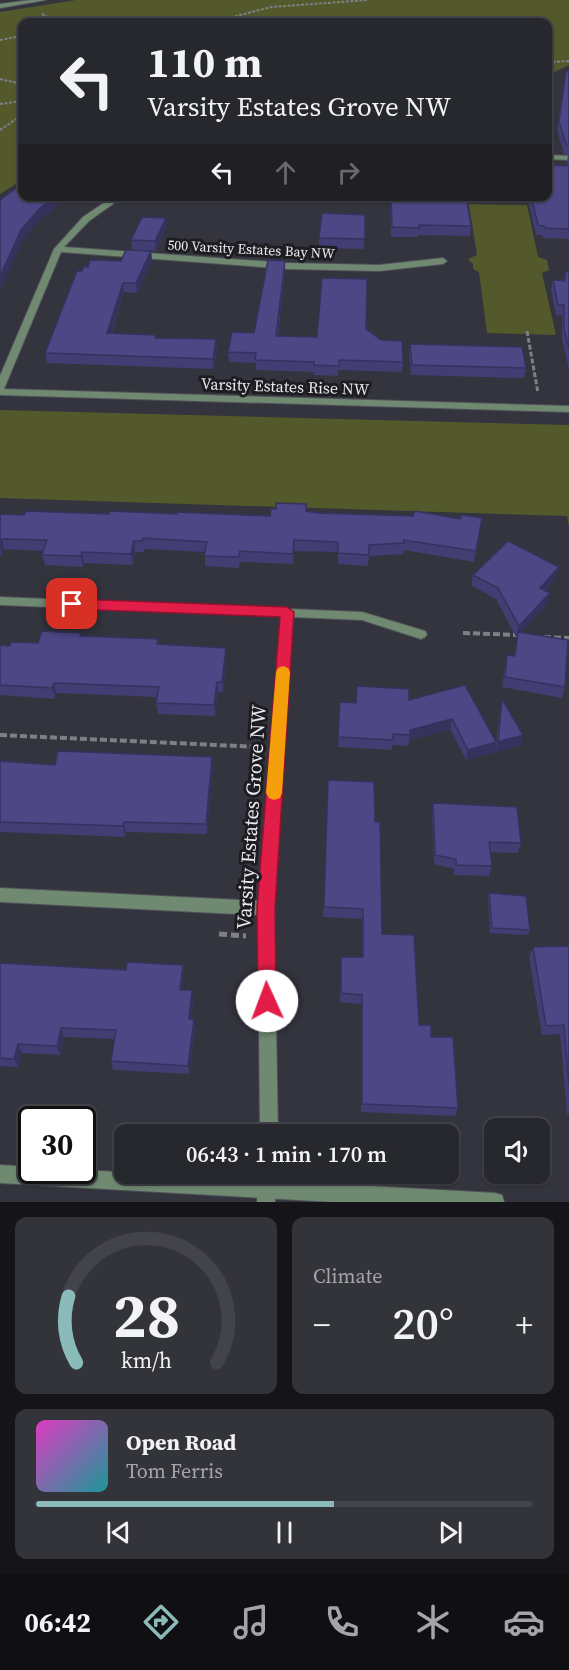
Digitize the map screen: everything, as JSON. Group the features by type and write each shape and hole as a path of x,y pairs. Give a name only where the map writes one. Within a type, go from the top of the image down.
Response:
{"street":[{"path":"0,6 43,0"},
{"path":"552,157 569,158"},
{"path":"0,390 58,249 69,234 90,216 114,201"},
{"name":"500 Varsity Estates Bay NW","path":"58,249 288,266 379,268 443,261"},
{"name":"Varsity Estates Rise NW","path":"0,390 569,409"},
{"path":"0,601 362,616 421,634"},
{"name":"Varsity Estates Grove NW","path":"269,1124 266,908 287,612"},
{"path":"0,895 266,908"},
{"path":"0,1174 495,1202"}],"path":[{"path":"228,18 271,7 368,0"},
{"path":"0,40 18,37"},
{"path":"552,62 569,61"},
{"path":"0,80 18,83"},
{"path":"0,104 18,102"},
{"path":"0,130 18,118"},
{"path":"527,331 541,408"},
{"path":"463,633 523,636"},
{"path":"534,636 569,638"},
{"path":"0,735 278,748"}],"green space":[{"path":"76,0 569,0 569,65 552,73 552,18 18,18 18,183 0,194 0,12"},
{"path":"469,204 527,205 538,257 547,260 549,270 542,273 556,335 487,333 479,272 473,269 473,264 468,259 477,255"},
{"path":"0,410 569,425 569,526 567,516 0,498"}],"building":[{"path":"566,71 569,71 569,145 566,144 559,121"},
{"path":"552,165 569,166 569,229 545,228 538,225 532,201 552,201"},
{"path":"18,187 18,201 49,201 21,230 0,276 1,205 0,200"},
{"path":"391,201 467,201 471,226 392,227"},
{"path":"322,213 365,215 365,239 319,238"},
{"path":"142,217 166,218 155,241 131,240"},
{"path":"126,250 151,251 136,283 123,283 107,333 156,335 155,338 216,339 213,359 45,353 77,271 82,271 84,266 88,267 90,260 121,261"},
{"path":"268,260 285,261 276,336 317,337 322,278 367,279 366,329 381,340 402,341 403,362 339,360 339,366 314,365 314,362 255,360 256,353 228,352 232,332 254,333"},
{"path":"569,271 569,349 564,328 564,305 558,305 553,280 565,281 565,272"},
{"path":"410,344 522,347 526,368 412,365"},
{"path":"276,503 306,504 306,511 319,513 413,516 415,511 460,519 462,515 482,518 476,551 404,540 404,543 369,545 369,555 338,553 338,542 294,540 293,554 240,551 239,557 204,556 207,542 143,538 142,541 134,541 131,554 82,552 81,556 42,555 47,540 2,539 0,543 0,514 24,515 26,511 109,514 110,511 270,516 271,509 276,509"},
{"path":"508,541 559,567 540,588 550,593 519,626 498,588 473,575"},
{"path":"42,631 81,633 80,636 158,639 157,644 226,648 222,682 217,682 214,705 156,703 159,687 54,683 52,688 0,685 0,645 10,646 11,642 38,643"},
{"path":"518,632 568,640 565,687 505,677 507,655 515,656"},
{"path":"465,685 496,742 468,750 452,719 410,730 410,735 393,734 393,740 338,737 340,702 356,703 357,686 409,689 409,700"},
{"path":"502,699 523,735 498,742"},
{"path":"58,751 212,757 206,824 124,822 123,826 0,822 0,761 55,765"},
{"path":"328,780 374,782 375,822 380,822 382,934 414,935 419,1025 431,1025 431,1037 453,1037 458,1108 362,1104 362,995 341,993 341,957 363,957 363,909 324,907"},
{"path":"433,803 517,807 521,843 489,842 492,866 456,865 456,859 435,855"},
{"path":"489,893 526,896 530,930 492,928"},
{"path":"569,946 569,1086 564,1025 546,1026 533,947"},
{"path":"127,962 183,965 180,990 192,990 189,1019 194,1019 188,1066 111,1061 116,1030 61,1028 57,1046 18,1044 14,1059 0,1058 0,963 126,970"}],"slow traffic":[{"path":"274,793 283,672"}],"route":[{"path":"72,604 287,612 266,908 267,1001"}]}
